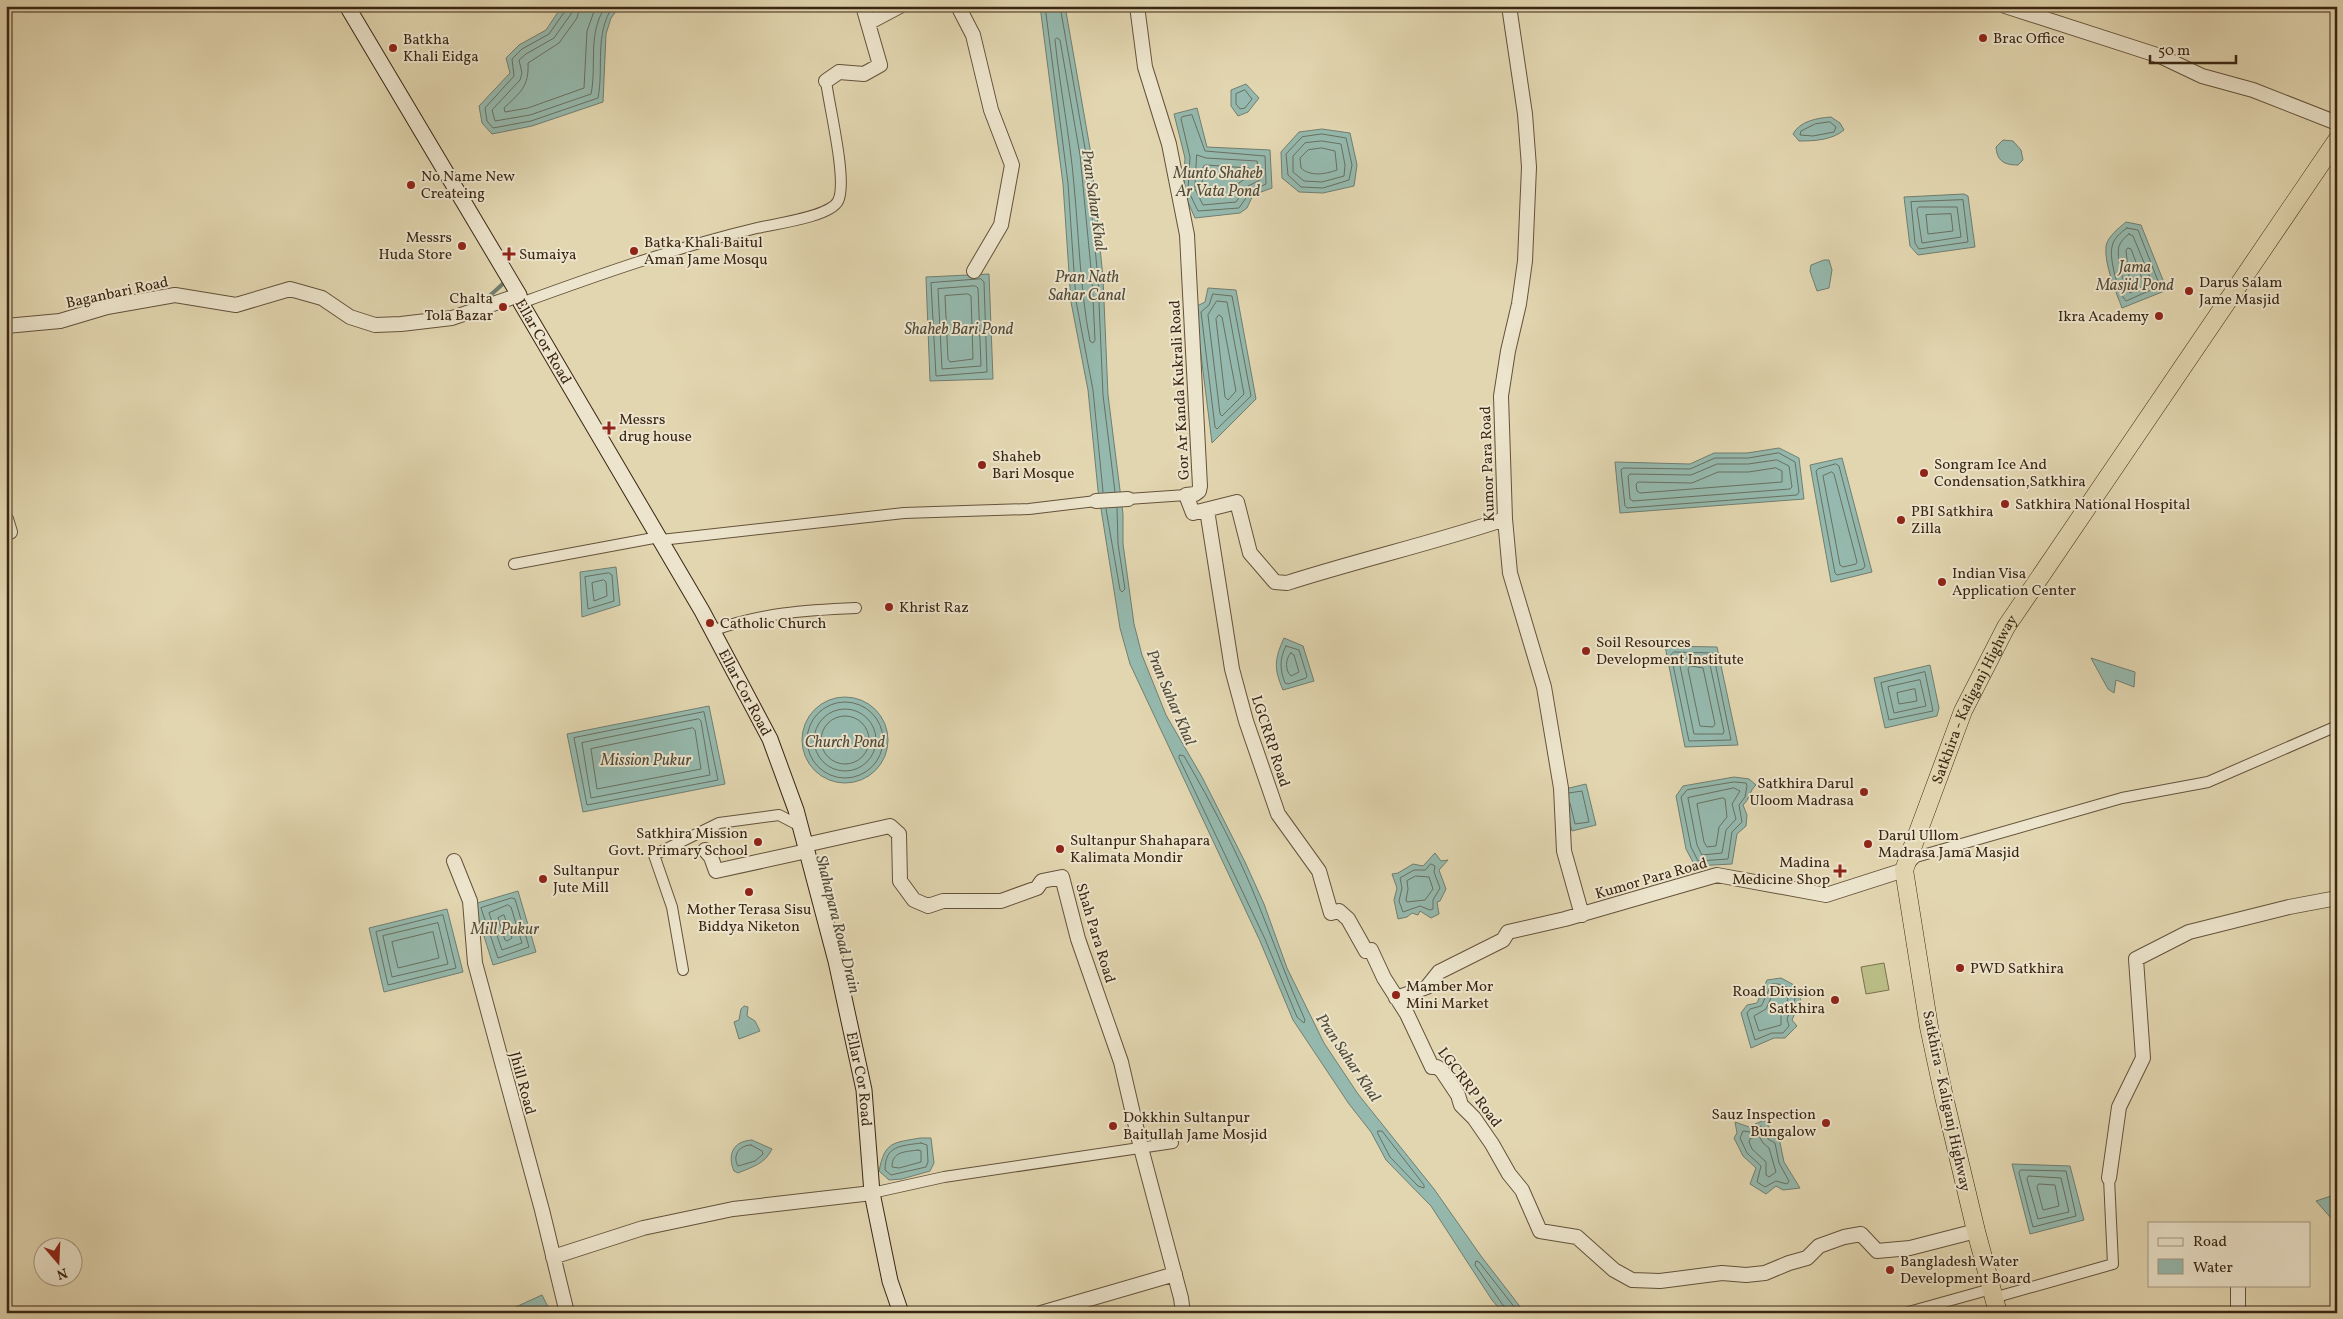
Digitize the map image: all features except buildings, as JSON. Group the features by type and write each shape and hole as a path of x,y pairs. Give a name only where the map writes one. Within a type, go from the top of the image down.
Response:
{"highway":[{"name":"Satkhira - Kaliganj Highway","path":"1994,1300 1976,1231 1929,1027 1904,870 1963,711 2006,627 2337,140"}],"main road":[{"name":"Ellar Cor Road","path":"347,6 660,538 770,739 800,826 836,961 864,1090 872,1193 890,1281 901,1313"}],"street":[{"path":"520,299 734,233 820,214 838,203 841,193 841,174 826,81 839,72 864,74 880,64 863,6"},
{"path":"868,23 900,6"},
{"path":"958,6 973,35 991,110 1012,165 1001,225 974,271"},
{"name":"Gor Ar Kanda Kukrali Road","path":"1137,6 1145,67 1170,144 1187,235 1200,486 1199,491 1195,494 1186,495 1193,513 1207,510"},
{"name":"Kumor Para Road","path":"1509,6 1525,114 1529,167 1525,261 1519,304 1508,351 1501,396 1505,519 1510,573 1544,687 1561,788 1564,851 1582,915"},
{"path":"2005,6 2023,14 2160,56 2202,76 2253,90 2337,123"},
{"name":"Baganbari Road","path":"6,326 60,321 107,307 175,295 236,305 290,289 322,298 350,317 374,324 401,324 452,318 520,299"},
{"path":"514,564 660,538 904,513 1029,509 1096,501 1186,495"},
{"path":"1207,510 1236,502 1250,553 1275,582 1287,583 1505,519"},
{"name":"LGCRRP Road","path":"1207,510 1232,669 1246,721 1278,814 1319,871 1331,913 1339,911 1348,919 1366,951 1370,950 1396,998 1407,1014 1432,1067 1438,1067 1442,1071 1458,1095 1461,1105 1474,1118 1492,1144 1509,1174 1522,1190 1540,1231 1577,1236 1614,1270 1632,1280 1660,1282 1722,1273 1746,1275 1766,1273 1807,1258 1819,1246 1844,1236 1861,1234 1877,1251 1910,1248 1976,1231"},
{"path":"712,631 738,621 774,613 856,608"},
{"path":"1904,870 1916,857 2122,798 2208,782 2337,726"},
{"path":"683,970 672,907 654,855 719,823 779,816 800,826"},
{"name":"Shah Para Road","path":"806,848 890,826 899,834 900,881 914,900 928,906 943,901 1000,901 1037,888 1042,881 1062,877 1078,939 1121,1062 1141,1148 1176,1274 1183,1313"},
{"path":"704,850 711,857 716,871 806,848"},
{"name":"Jhill Road","path":"454,861 470,901 475,963 567,1313"},
{"name":"Kumor Para Road","path":"1396,998 1427,987 1439,972 1503,940 1508,932 1582,915 1717,875 1826,895 1904,870"},
{"path":"1905,1313 1994,1300 2113,1264 2109,1178 2119,1107 2143,1058 2136,959 2189,932 2289,907 2337,898"},
{"path":"553,1257 643,1228 733,1209 872,1193 944,1177 1173,1143"},
{"path":"1041,1313 1176,1274"},
{"path":"2238,1286 2238,1313"}],"green space":[{"path":"1884,963 1889,990 1866,994 1861,967"}],"water":[{"path":"562,6 620,6 611,18 606,34 603,102 532,126 492,134 482,123 479,106 510,73 506,58 519,45 546,30"},
{"name":"Pran Nath Sahar Canal","path":"1040,6 1065,6 1091,154 1103,278 1108,395 1123,514 1123,544 1134,624 1142,655 1166,715 1202,777 1245,862 1264,904 1287,968 1324,1043 1358,1094 1434,1189 1481,1256 1525,1313 1503,1313 1492,1300 1431,1206 1386,1160 1371,1132 1349,1104 1293,1020 1260,941 1130,664 1120,628 1098,490 1088,390 1071,302 1063,184"},
{"path":"1246,84 1259,98 1248,112 1238,116 1231,106 1231,90"},
{"name":"Munto Shaheb Ar Vata Pond","path":"1197,108 1207,147 1270,150 1272,188 1253,195 1247,208 1240,213 1195,218 1183,191 1185,158 1174,114"},
{"path":"1831,117 1840,123 1844,130 1834,136 1817,140 1799,141 1793,134 1804,123 1815,119"},
{"path":"1322,129 1350,133 1357,165 1354,186 1323,193 1299,192 1282,178 1281,152 1299,132"},
{"path":"2003,140 2013,141 2021,150 2023,160 2018,165 2005,163 1998,156 1996,147"},
{"path":"1964,194 1968,196 1975,247 1918,255 1910,246 1904,197"},
{"name":"Jama Masjid Pond","path":"2126,222 2141,225 2167,290 2122,308 2109,269 2106,246 2111,236"},
{"path":"1829,260 1832,270 1829,288 1817,291 1810,271 1811,265"},
{"name":"Shaheb Bari Pond","path":"989,274 993,379 930,381 926,277"},
{"path":"1208,288 1236,290 1256,399 1212,443 1195,307 1205,302"},
{"path":"1779,448 1799,458 1804,499 1620,513 1615,462 1690,464 1714,453 1747,453"},
{"path":"1842,458 1872,572 1831,582 1810,465"},
{"path":"616,567 620,605 582,617 580,572"},
{"path":"1284,638 1303,646 1314,681 1283,690 1276,664 1278,652"},
{"path":"1665,646 1717,647 1738,745 1685,747"},
{"path":"2091,658 2135,672 2134,687 2116,680 2114,693 2108,689"},
{"path":"1930,665 1939,708 1937,716 1885,728 1874,678"},
{"name":"Church Pond","path":"845,697 861,701 875,710 884,724 888,740 884,756 875,770 861,779 845,783 829,779 815,770 806,756 802,740 806,724 815,710 829,701"},
{"name":"Mission Pukur","path":"709,706 725,784 583,812 567,734"},
{"path":"1734,777 1749,779 1756,785 1743,805 1747,815 1746,826 1737,834 1732,864 1695,866 1686,849 1676,796 1683,786"},
{"path":"1586,784 1596,825 1572,831 1561,790"},
{"path":"1435,853 1441,861 1448,860 1439,870 1446,889 1440,901 1437,902 1439,914 1431,918 1420,911 1418,915 1412,913 1407,917 1398,919 1394,900 1397,888 1392,874 1398,873 1413,864 1423,866"},
{"name":"Mill Pukur","path":"518,891 536,952 493,965 474,904"},
{"path":"447,909 463,972 384,992 369,928"},
{"path":"1781,978 1794,985 1801,1000 1792,1020 1797,1026 1785,1038 1774,1038 1751,1048 1741,1013 1747,1005 1757,1003 1767,980"},
{"path":"744,1006 748,1007 747,1016 755,1021 760,1031 739,1039 734,1022 739,1020 741,1009"},
{"path":"1764,1120 1770,1128 1771,1136 1778,1133 1784,1162 1800,1188 1783,1190 1776,1186 1766,1194 1750,1184 1756,1168 1743,1156 1734,1138 1737,1133 1735,1122 1749,1127"},
{"path":"931,1138 934,1163 930,1171 902,1179 889,1180 879,1171 881,1161 887,1149 903,1141"},
{"path":"752,1140 772,1149 762,1162 738,1173 734,1171 731,1160 733,1150 740,1143"},
{"path":"2012,1164 2070,1166 2084,1220 2030,1234"},
{"path":"2337,1194 2337,1215 2331,1218 2316,1201"},
{"path":"542,1295 551,1313 508,1313 507,1311"}],"waterway":[{"path":"483,302 507,280"}],"place":[{"name":"Brac Office","path":"1983,38"},
{"name":"Batkha Khali Eidga","path":"393,48"},
{"name":"No Name New Createing","path":"411,185"},
{"name":"Messrs Huda Store","path":"462,246"},
{"name":"Batka Khali Baitul Aman Jame Mosqu","path":"634,251"},
{"name":"Sumaiya","path":"509,254"},
{"name":"Darus Salam Jame Masjid","path":"2189,291"},
{"name":"Chalta Tola Bazar","path":"503,307"},
{"name":"Ikra Academy","path":"2159,316"},
{"name":"Messrs drug house","path":"609,428"},
{"name":"Shaheb Bari Mosque","path":"982,465"},
{"name":"Songram Ice And Condensation,Satkhira","path":"1924,473"},
{"name":"Satkhira National Hospital","path":"2005,504"},
{"name":"PBI Satkhira Zilla","path":"1901,520"},
{"name":"Indian Visa Application Center","path":"1942,582"},
{"name":"Khrist Raz","path":"889,607"},
{"name":"Catholic Church","path":"710,623"},
{"name":"Soil Resources Development Institute","path":"1586,651"},
{"name":"Satkhira Darul Uloom Madrasa","path":"1864,792"},
{"name":"Satkhira Mission Govt. Primary School","path":"758,842"},
{"name":"Darul Ullom Madrasa Jama Masjid","path":"1868,844"},
{"name":"Sultanpur Shahapara Kalimata Mondir","path":"1060,849"},
{"name":"Madina Medicine Shop","path":"1840,871"},
{"name":"Sultanpur Jute Mill","path":"543,879"},
{"name":"Mother Terasa Sisu Biddya Niketon","path":"749,892"},
{"name":"PWD Satkhira","path":"1960,968"},
{"name":"Mamber Mor Mini Market","path":"1396,995"},
{"name":"Road Division Satkhira","path":"1835,1000"},
{"name":"Sauz Inspection Bungalow","path":"1826,1123"},
{"name":"Dokkhin Sultanpur Baitullah Jame Mosjid","path":"1113,1126"},
{"name":"Bangladesh Water Development Board","path":"1890,1270"}],"water label":[{"name":"Pran Sahar Khal","path":"1095,200"},
{"name":"Pran Sahar Khal","path":"1172,697"},
{"name":"Shahapara Road Drain","path":"839,924"},
{"name":"Pran Sahar Khal","path":"1349,1057"}]}
